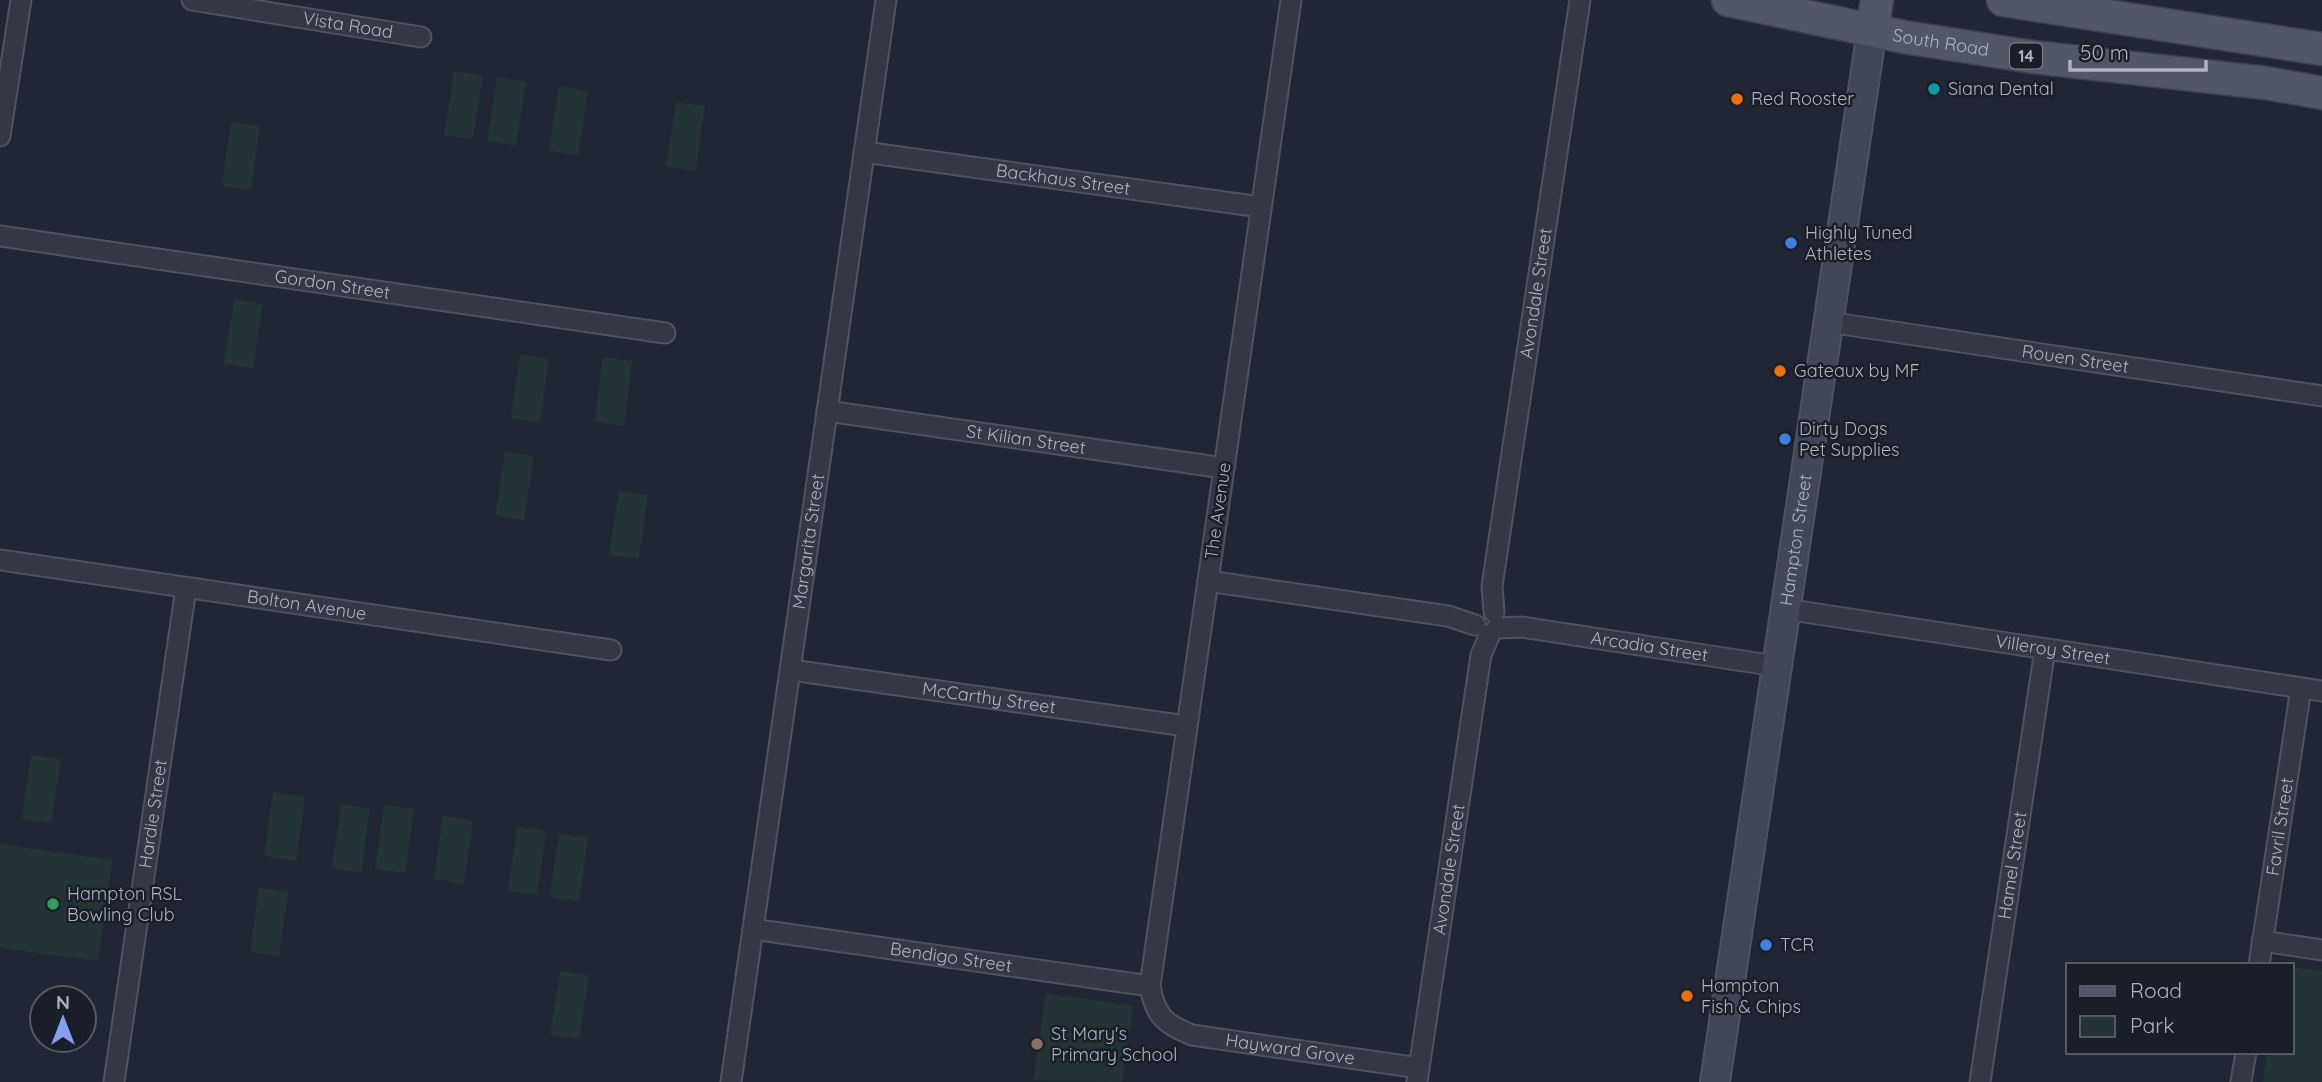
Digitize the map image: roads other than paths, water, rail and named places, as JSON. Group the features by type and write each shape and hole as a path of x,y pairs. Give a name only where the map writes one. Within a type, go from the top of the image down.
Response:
{"main road":[{"name":"South Road","path":"1734,0 1874,15 2007,52 2063,61 2266,83 2322,93"},
{"path":"2007,52 2010,1 2322,49"},
{"name":"Hampton Street","path":"1715,1082 1874,15"}],"street":[{"path":"0,136 20,0"},
{"name":"Vista Road","path":"192,0 421,37"},
{"name":"Margarita Street","path":"730,1082 886,0"},
{"name":"The Avenue","path":"1163,1019 1153,1005 1150,985 1291,0"},
{"name":"Avondale Street","path":"1418,1075 1580,0"},
{"name":"Backhaus Street","path":"864,152 1261,207"},
{"name":"Gordon Street","path":"0,236 665,333"},
{"name":"Rouen Street","path":"1828,322 2322,396"},
{"name":"St Kilian Street","path":"827,411 1224,468"},
{"name":"Bolton Avenue","path":"0,560 611,650"},
{"name":"Arcadia Street","path":"1208,581 1776,666"},
{"name":"Hardie Street","path":"114,1082 186,588"},
{"name":"Villeroy Street","path":"1786,609 2322,691"},
{"name":"Hamel Street","path":"1980,1082 2045,649"},
{"name":"McCarthy Street","path":"791,670 1186,726"},
{"name":"Favril Street","path":"2259,963 2301,688"},
{"name":"Bendigo Street","path":"753,929 1150,985"},
{"path":"2262,941 2322,950"},
{"name":"Hayward Grove","path":"1163,1019 1176,1029 1192,1035 1418,1075"},
{"path":"2241,1082 2246,1054"}],"place":[{"name":"Siana Dental","path":"1934,89"},
{"name":"Red Rooster","path":"1737,99"},
{"name":"Highly Tuned Athletes","path":"1791,243"},
{"name":"Gateaux by MF","path":"1780,371"},
{"name":"Dirty Dogs Pet Supplies","path":"1785,439"},
{"name":"Hampton RSL Bowling Club","path":"53,904"},
{"name":"TCR","path":"1766,945"},
{"name":"Hampton Fish & Chips","path":"1687,996"},
{"name":"St Mary's Primary School","path":"1037,1044"}]}
